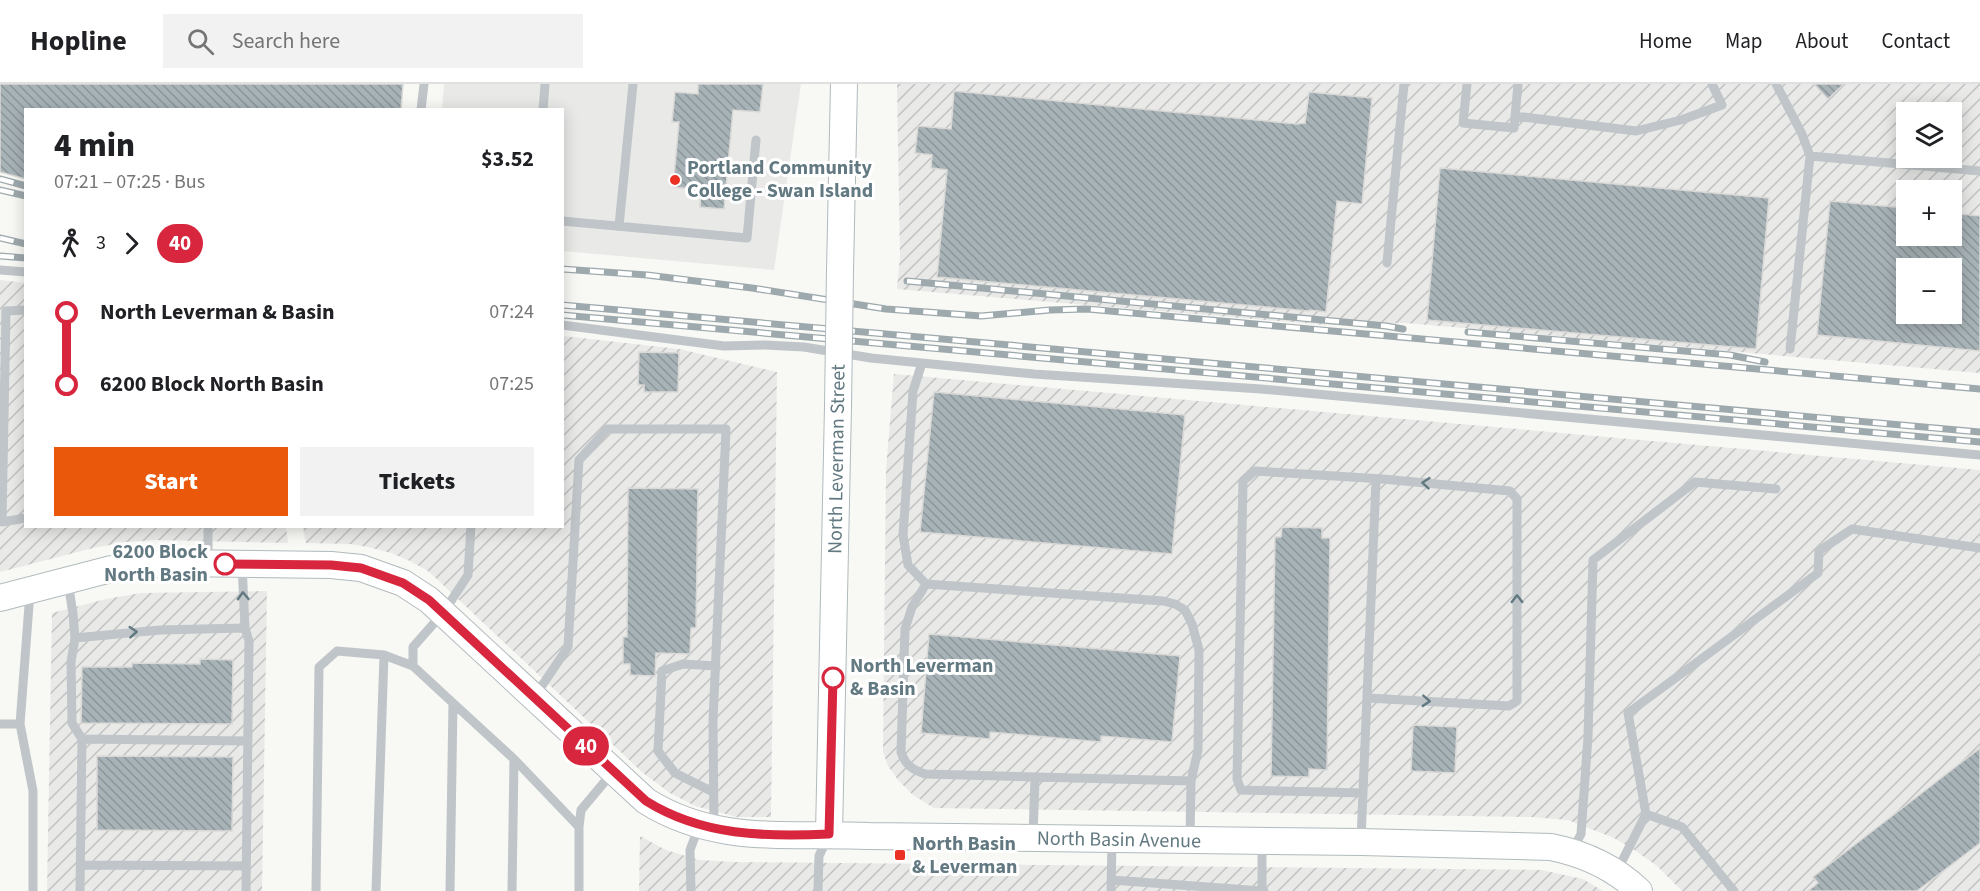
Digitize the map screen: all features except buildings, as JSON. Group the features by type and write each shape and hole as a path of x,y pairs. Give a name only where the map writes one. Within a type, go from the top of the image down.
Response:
{"street":[{"name":"North Leverman Street","path":"829,834 844,84"},
{"name":"North Basin Avenue","path":"0,598 67,580 139,565 208,563 331,565 361,568 403,583 429,600 646,801 668,814 706,827 764,834 829,834 869,837 1528,846 1572,851 1602,864 1639,891"}],"lane":[{"path":"421,108 424,84"},
{"path":"543,108 545,84"},
{"path":"619,226 633,84"},
{"path":"1387,263 1404,84"},
{"path":"1467,84 1463,123 1514,128 1518,84"},
{"path":"1515,116 1636,130 1681,120 1722,105 1712,84"},
{"path":"1776,84 1802,134 1810,156 1790,349"},
{"path":"564,221 747,238 756,140"},
{"path":"1810,156 1980,171"},
{"path":"0,270 24,272"},
{"path":"24,310 6,311 2,522 24,518"},
{"path":"564,325 724,346 804,347 871,358 1034,374 1261,389 1980,455"},
{"path":"922,363 914,390 903,536 908,565 926,584 1163,601 1185,610 1192,624 1199,651 1198,750 1191,781 1190,841"},
{"path":"534,697 568,647 579,460 607,429 726,429 713,721 713,792 706,827 690,850 691,891"},
{"path":"1363,793 1241,790 1237,779 1243,481 1255,471 1509,491 1517,499 1517,700 1509,706 1368,698"},
{"path":"1360,842 1376,480"},
{"path":"1572,851 1581,834 1588,737 1593,560 1695,482 1776,489"},
{"path":"208,528 208,563"},
{"path":"413,666 413,646 443,613 468,575 471,528"},
{"path":"1616,873 1646,814 1628,713 1818,573 1819,551 1852,529 1980,548"},
{"path":"242,564 244,628 249,641 246,891"},
{"path":"67,580 75,638 71,662 72,723 82,739 80,891"},
{"path":"926,584 912,607 904,630 901,752 914,770 925,774 1191,781"},
{"path":"30,590 20,724 33,790 33,891"},
{"path":"75,638 160,630 244,628"},
{"path":"315,891 319,667 337,651 384,655 413,666 514,759 579,827"},
{"path":"376,891 384,655"},
{"path":"713,792 675,773 658,751 662,671 683,664 716,666"},
{"path":"450,891 453,703"},
{"path":"0,724 20,724"},
{"path":"82,739 248,741"},
{"path":"512,891 514,759"},
{"path":"579,891 581,810 614,771"},
{"path":"1033,839 1035,777"},
{"path":"1646,814 1682,827 1734,891"},
{"path":"818,891 819,856 829,834"},
{"path":"1111,891 1112,840"},
{"path":"1112,880 1263,891 1262,842"},
{"path":"81,865 246,866"}],"shaded area":[{"name":"Portland Community College - Swan Island","path":"444,84 801,84 774,270 564,251 564,108 442,108"},
{"path":"897,84 1980,84 1980,373 1406,323 1326,325 897,289 900,256"},
{"path":"0,280 24,283 24,528 286,528 288,543 156,540 126,542 93,548 0,572"},
{"path":"564,336 679,349 777,372 771,817 737,817 695,806 670,793 643,773 428,571 391,553 368,547 350,544 306,543 303,528 564,528"},
{"path":"894,374 1980,470 1980,891 1682,891 1657,866 1614,838 1568,820 1531,817 934,808 913,795 898,780 888,766 883,752 886,469"},
{"path":"267,591 262,891 47,891 52,613 106,599 141,593"},
{"path":"640,836 666,850 699,860 732,862 1541,870 1583,879 1603,891 639,891"}],"railway":[{"path":"0,179 24,185"},
{"path":"0,190 24,196"},
{"path":"0,238 24,244"},
{"path":"0,256 24,258"},
{"path":"564,269 647,275 752,288 886,309 981,316 1087,309 1980,389"},
{"path":"907,281 1403,329"},
{"path":"564,305 1980,432"},
{"path":"564,315 1980,442"},
{"path":"1468,332 1730,355 1765,362"}],"bus line":[{"name":"40","path":"225,564 331,565 361,568 403,583 429,600 646,801 681,820 721,831 795,836 829,834 833,678"}],"place":[{"name":"Portland Community College - Swan Island","path":"675,180"},
{"name":"6200 Block North Basin","path":"225,564"},
{"name":"North Leverman & Basin","path":"833,678"},
{"name":"North Basin & Leverman","path":"900,855"}]}
